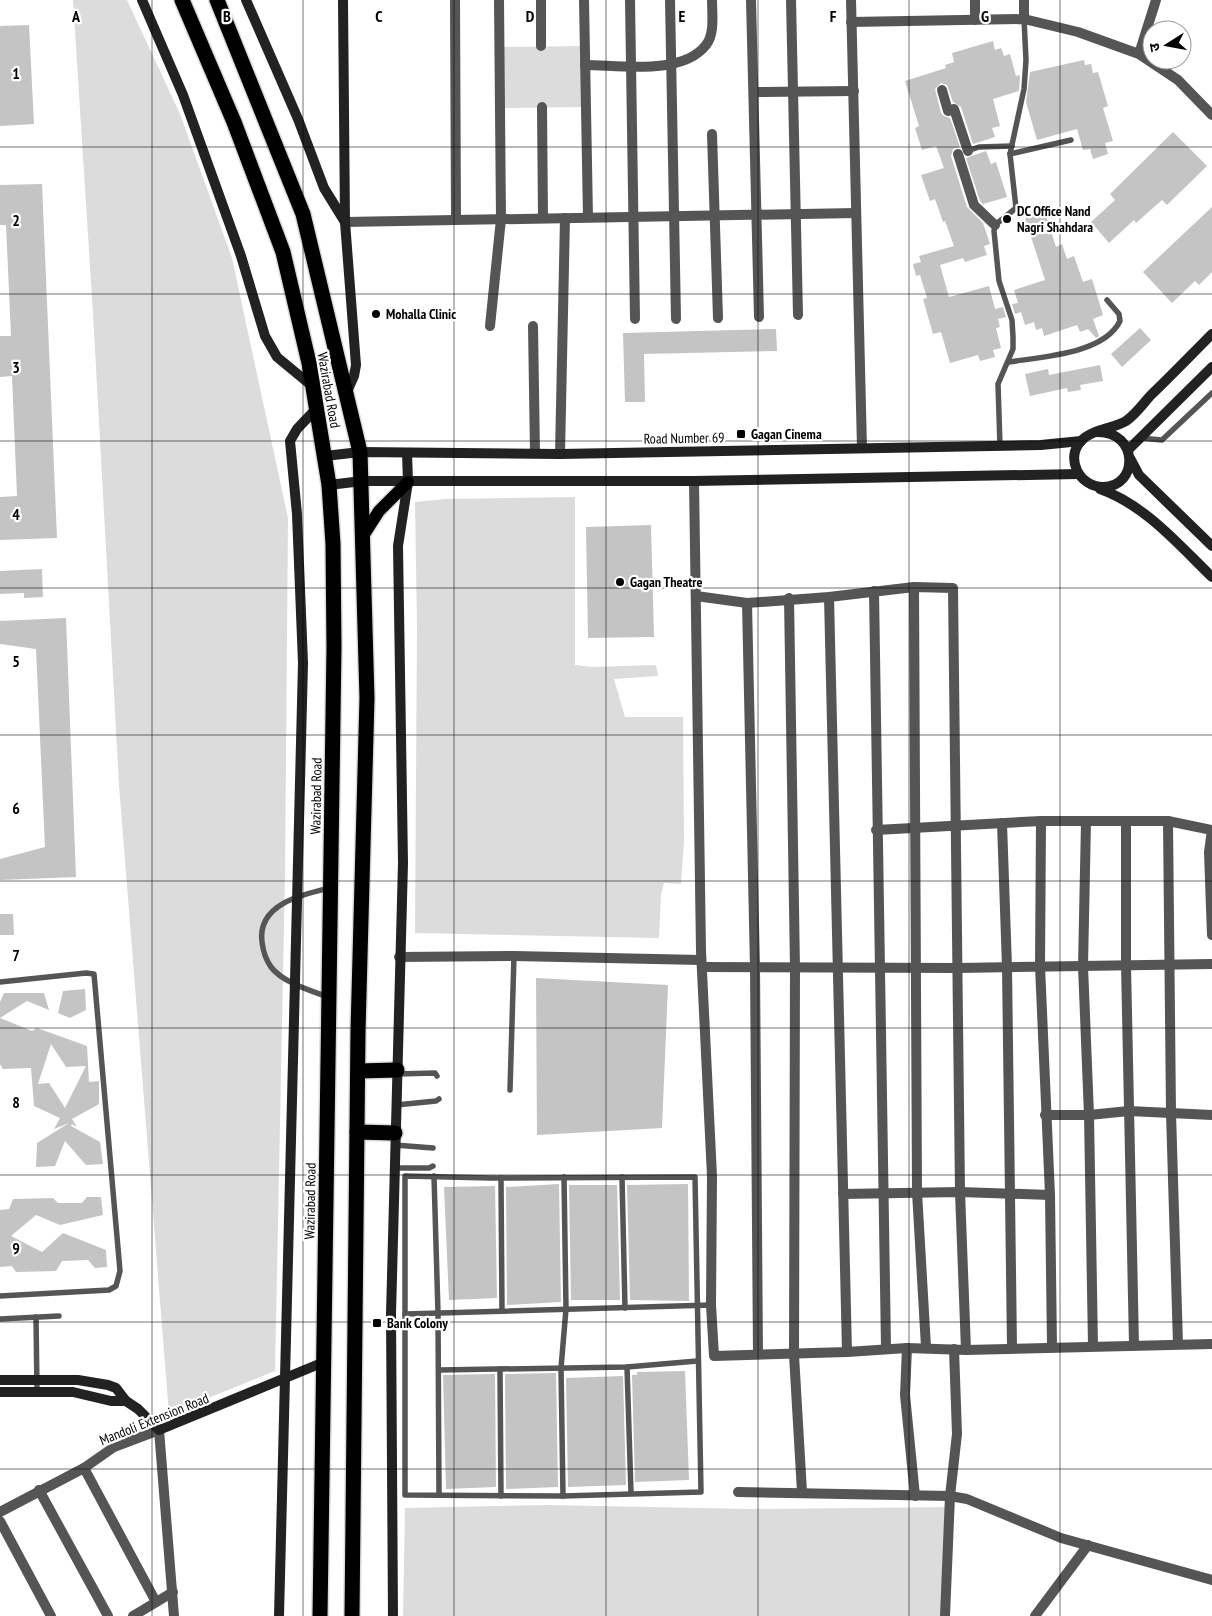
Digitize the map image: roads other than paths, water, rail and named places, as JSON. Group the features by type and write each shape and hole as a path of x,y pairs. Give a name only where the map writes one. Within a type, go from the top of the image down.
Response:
{"highway":[{"name":"Wazirabad Road","path":"182,0 234,122 283,252 312,386 329,486 333,544 331,887 320,1616"},
{"name":"Wazirabad Road","path":"217,0 303,214 360,452 366,698 357,1132 352,1616"},
{"path":"358,1070 397,1072"},
{"path":"357,1132 395,1139"}],"main road":[{"path":"363,536 380,511 408,482"}],"street":[{"path":"142,0 183,94 241,256 264,336 277,357 312,386"},
{"path":"246,0 298,119 324,188 346,222"},
{"path":"343,0 346,222 356,366 346,395"},
{"path":"455,0 456,220"},
{"path":"490,326 501,219 499,0"},
{"path":"541,0 541,46"},
{"path":"584,0 588,218"},
{"path":"630,0 635,319"},
{"path":"670,0 676,319"},
{"path":"584,65 672,66 689,58 707,44 713,21 712,0"},
{"path":"751,0 760,317"},
{"path":"791,0 798,315"},
{"path":"851,0 862,448"},
{"path":"975,0 975,20"},
{"path":"1024,0 1024,19"},
{"path":"1139,54 1156,0"},
{"path":"851,22 1024,19 1078,32 1139,54 1178,80 1212,115"},
{"path":"942,90 948,111 954,109 974,205 995,225"},
{"path":"754,92 854,91"},
{"path":"542,108 543,218"},
{"path":"712,134 718,318"},
{"path":"346,222 856,213"},
{"path":"560,454 565,218"},
{"path":"533,326 535,453"},
{"path":"1212,334 1127,420 1082,440 1074,457 1078,474 1090,485 1114,494 1143,512 1212,577"},
{"path":"1090,485 1106,487 1120,481 1129,467 1129,454 1140,438 1212,367"},
{"path":"279,1616 303,663 297,514 290,441 296,430 316,409"},
{"path":"1097,432 1107,432 1116,435 1129,454 1139,475 1212,546"},
{"name":"Road Number 69","path":"325,456 360,452 560,454 1000,446 1040,445 1082,440"},
{"path":"393,1616 391,1314 403,863 398,546 408,482 407,453"},
{"path":"329,486 362,481 694,481 1078,474"},
{"path":"694,481 701,964 712,1176 711,1305 714,1356 794,1355 926,1347 966,1350 1212,1344"},
{"path":"696,596 747,603 788,598 829,597 914,587 953,588 960,1192 966,1350"},
{"path":"914,587 917,1192 926,1347"},
{"path":"874,591 878,968 886,1348"},
{"path":"829,597 847,1352"},
{"path":"788,598 795,968 794,1355 802,1492"},
{"path":"747,603 755,968 758,1354"},
{"path":"876,830 1041,821 1168,821 1212,830 1209,852 1212,935"},
{"path":"1041,821 1040,966 1045,1115 1050,1195 1052,1347"},
{"path":"1168,821 1171,1113 1178,1344"},
{"path":"1086,822 1083,966 1089,1115 1093,1346"},
{"path":"1126,822 1126,965 1134,1345"},
{"path":"1002,823 1007,967 1012,1348"},
{"path":"399,957 514,956 755,968 958,968 1212,964"},
{"path":"1045,1115 1089,1115 1129,1111 1212,1115"},
{"path":"843,1194 960,1192 1050,1195"},
{"path":"907,1348 906,1395 915,1496"},
{"path":"945,1616 950,1496 958,1434 954,1349"},
{"name":"Mandoli Extension Road","path":"0,1512 84,1468 96,1457 114,1447 285,1380 324,1362"},
{"path":"0,1380 78,1380 116,1388 126,1400 159,1430 174,1616"},
{"path":"0,1392 73,1392 111,1401 126,1400"},
{"path":"84,1468 156,1602"},
{"path":"39,1490 108,1616"},
{"path":"738,1492 802,1492 967,1498 1061,1538 1212,1580"},
{"path":"0,1521 51,1616"},
{"path":"1035,1616 1088,1545"},
{"path":"133,1616 172,1592"}],"lane":[{"path":"1000,446 998,384 1013,349 1012,320 999,281 994,232 995,225 1016,208 1010,154 1024,89 1026,60 1024,19"},
{"path":"1010,154 1071,140"},
{"path":"963,153 979,147 1012,146"},
{"path":"1009,362 1072,352 1110,335 1120,321 1119,314 1107,300"},
{"path":"1140,438 1162,440 1212,393"},
{"path":"330,998 294,984 271,968 264,951 262,937 270,913 296,896 331,887"},
{"path":"510,1090 514,956"},
{"path":"0,982 86,972 94,974 120,1271 116,1286 109,1290 0,1296"},
{"path":"397,1072 435,1073 437,1076"},
{"path":"396,1105 436,1101 439,1099"},
{"path":"395,1139 433,1148"},
{"path":"395,1168 431,1168 433,1166"},
{"path":"405,1176 434,1176 502,1178 695,1177 697,1361 701,1492 563,1496 405,1495 405,1176"},
{"path":"434,1176 439,1370 439,1495"},
{"path":"563,1496 561,1368 566,1309 564,1177"},
{"path":"622,1177 626,1308"},
{"path":"502,1178 502,1312"},
{"path":"404,1314 711,1305"},
{"path":"0,1319 59,1316"},
{"path":"36,1317 37,1391"},
{"path":"439,1370 627,1367 697,1361"},
{"path":"627,1367 631,1493"},
{"path":"500,1369 501,1496"}],"place":[{"name":"DC Office Nand Nagri Shahdara","path":"1007,219"},
{"name":"Mohalla Clinic","path":"376,314"},
{"name":"Gagan Cinema","path":"741,434"},
{"name":"Gagan Theatre","path":"620,582"},
{"name":"Bank Colony","path":"377,1323"}]}
